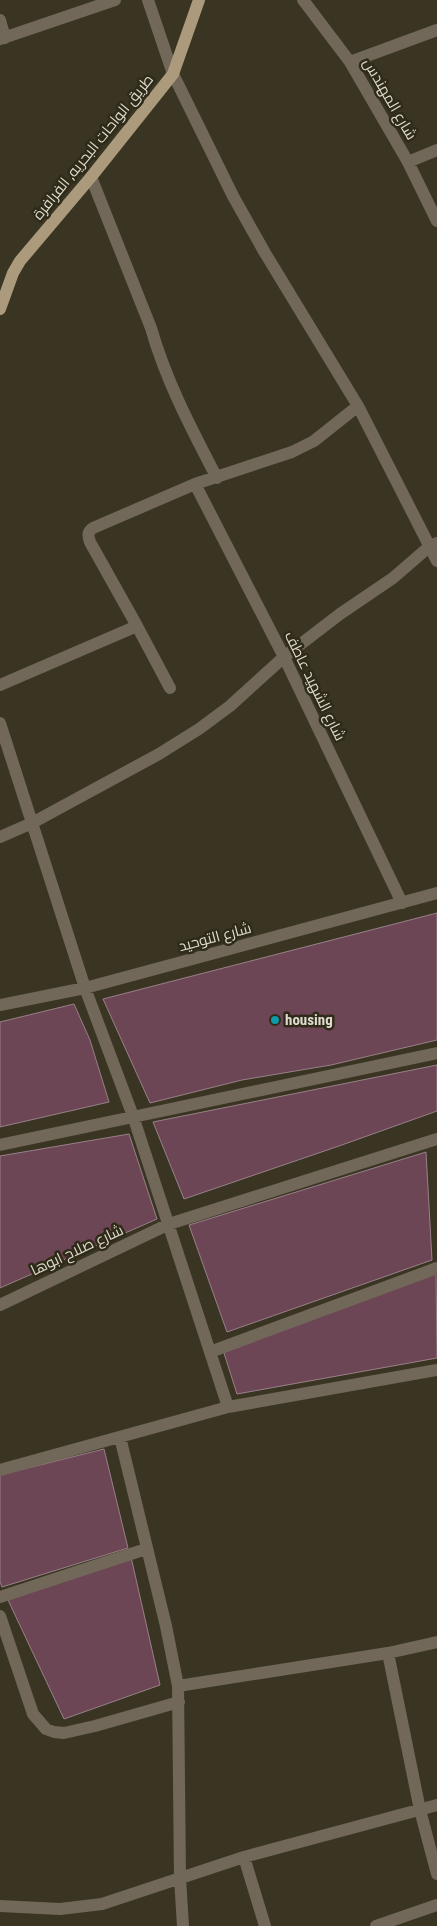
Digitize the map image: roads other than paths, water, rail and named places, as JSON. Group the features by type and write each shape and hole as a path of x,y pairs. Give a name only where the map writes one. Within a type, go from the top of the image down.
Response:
{"main road":[{"name":"طريق الواحات البحريه, الفرافرة","path":"0,309 13,273 20,261 91,177 173,74 199,0"},
{"path":"0,286 13,273"}],"street":[{"path":"0,20 3,38 115,0"},
{"path":"148,0 173,74 233,196 260,245 358,406 434,544 437,561"},
{"name":"شارع المهندس","path":"303,0 350,62 408,162 437,221"},
{"path":"350,62 437,30"},
{"path":"408,162 437,150"},
{"path":"91,177 151,328 157,351 216,478"},
{"path":"170,688 90,542 89,531 195,484 292,452 314,441 358,406"},
{"name":"شارع الشهيد عاطف","path":"195,484 284,657 402,903"},
{"path":"0,837 32,823 159,754 199,729 230,706 284,657 340,614 393,578 434,544"},
{"path":"0,685 137,626"},
{"path":"0,723 85,988 134,1116 228,1407"},
{"name":"شارع التوحيد","path":"0,1005 85,988 437,893"},
{"path":"0,1145 437,1053"},
{"name":"شارع صلاح ابوها","path":"0,1304 169,1224 437,1139"},
{"path":"210,1352 437,1268"},
{"path":"0,1470 228,1407 437,1370"},
{"path":"120,1437 166,1626 178,1686 180,1878 183,1926"},
{"path":"0,1597 146,1549"},
{"path":"0,1616 33,1714 46,1729 64,1733 179,1702"},
{"path":"178,1686 388,1653 437,1642"},
{"path":"388,1653 420,1810 437,1874"},
{"path":"0,1906 60,1909 102,1904 244,1857 437,1805"},
{"path":"244,1857 265,1926"},
{"path":"376,1926 437,1905"}],"place":[{"name":"housing","path":"275,1020"}]}
